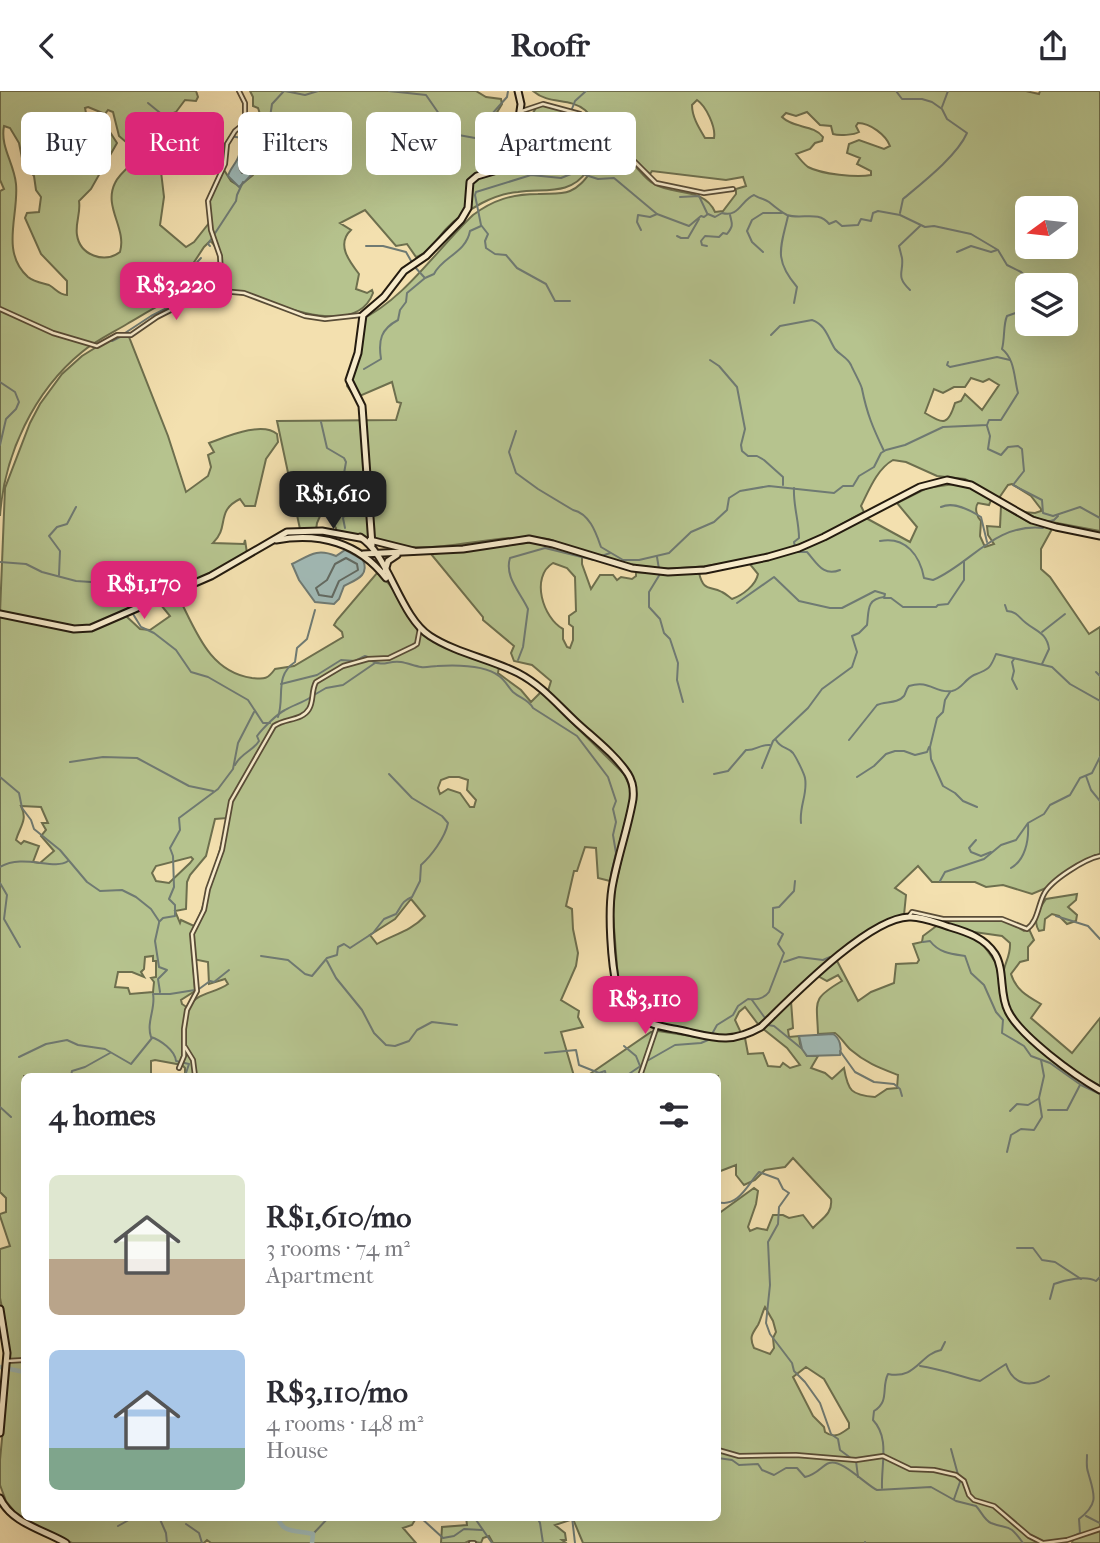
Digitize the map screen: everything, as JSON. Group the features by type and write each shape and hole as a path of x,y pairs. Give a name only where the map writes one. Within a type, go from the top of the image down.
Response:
{"main road":[{"path":"518,91 521,100 520,112"},
{"path":"364,554 367,541 362,406 349,380 358,353 363,315 384,297 401,274 426,256 461,220 468,208 470,182 479,175"},
{"path":"364,554 425,552 529,539 632,568 673,572 705,570 799,548 920,487 947,480 971,485 1032,520 1100,536"},
{"path":"0,614 74,629 95,627 211,576 272,540 290,535 322,531 425,552"},
{"path":"290,535 346,545 364,554 397,591"},
{"path":"346,545 344,537 352,535"},
{"path":"367,541 420,628 437,641 501,665 534,683 607,751 629,776 633,799 611,898 613,964 617,989 626,1005 640,1019 657,1026 724,1039 748,1034 761,1027 841,953 882,926 908,916 959,930 982,940 995,954 1007,1009 1019,1029 1087,1083 1100,1090"},
{"path":"385,572 388,561 400,554"},
{"path":"0,1309 7,1361 0,1433"},
{"path":"0,1498 7,1510 21,1520"},
{"path":"22,1521 66,1543"}],"street":[{"path":"222,290 220,256 211,230 208,201 225,164 228,143 235,131 245,123 245,103 239,91"},
{"path":"520,112 543,104 575,112"},
{"path":"636,163 656,183 704,193 733,189"},
{"path":"0,309 56,334 98,346 117,335 131,335 157,317 206,291 222,290 248,294 305,316 335,319 363,315"},
{"path":"179,1068 187,1009 197,991 192,933 204,910 209,886 222,850 231,801 266,739 279,723 305,714 310,706 314,685 320,679 343,666 368,659 389,658 414,646 418,641 420,628"},
{"path":"908,916 912,912 943,919 1002,919 1027,929 1032,925 1045,890 1086,861 1100,856"},
{"path":"641,1073 657,1026"},
{"path":"184,1046 194,1060 195,1073"},
{"path":"7,1361 21,1360"},
{"path":"721,1451 739,1456 796,1455 856,1460 883,1456 910,1469 934,1470 956,1475 964,1481 968,1495 974,1500 994,1506 1029,1536 1044,1543 1067,1540 1100,1529"}],"green space":[{"path":"0,91 196,91 196,101 185,100 176,112 125,112 125,141 119,136 113,112 100,112 88,107 85,108 86,112 21,112 21,153 19,143 10,128 4,126 4,141 16,184 13,233 15,256 28,277 67,295 67,281 41,254 25,218 27,213 39,212 41,197 36,190 33,175 99,175 91,189 79,201 77,235 79,242 88,252 107,257 120,252 120,234 113,209 112,192 117,179 125,170 125,175 161,175 164,197 160,225 186,247 194,242 209,223 207,200 221,175 224,175 224,170 231,181 239,186 253,175 352,175 352,112 259,112 253,106 250,91 476,91 486,97 501,99 502,104 497,112 475,112 475,175 584,175 565,188 509,193 486,201 459,217 429,249 416,257 407,244 396,246 365,210 340,223 351,230 344,247 359,274 356,289 367,293 372,290 373,293 364,307 351,314 316,315 221,289 217,250 210,241 185,276 190,293 158,306 92,344 50,385 24,426 15,448 0,516 0,191 4,189 0,180"},
{"path":"533,91 1026,91 1039,94 1040,91 1100,91 1100,531 1041,520 1022,512 1035,513 1041,509 1031,496 1012,484 1008,485 999,498 965,479 937,476 906,462 893,460 882,469 870,487 861,506 864,512 835,528 788,549 745,560 699,567 636,566 548,539 531,537 428,547 392,544 336,531 332,522 335,513 346,503 342,499 327,500 316,530 300,529 277,421 396,420 401,403 397,402 392,382 357,397 361,414 358,402 347,386 360,320 406,287 473,215 488,205 511,197 570,191 588,175 636,175 636,167 648,180 662,188 704,199 715,212 723,211 736,194 736,189 746,186 743,177 726,180 652,171 650,174 636,161 636,112 587,112 579,106 546,98","holes":["697,100 710,117 714,138 705,138 698,126 692,109","807,112 820,125 831,126 833,134 836,135 859,132 856,126 858,123 872,127 881,134 890,146 884,149 859,140 849,144 847,153 860,158 857,164 871,171 871,175 839,175 806,166 796,154 810,149 815,143 822,141 823,137 814,130 782,117 786,113 796,116","971,378 983,382 989,379 999,385 982,410 965,394 961,401 955,403 950,416 944,421 925,413 934,389 943,393 954,387 965,387"]},
{"path":"537,106 568,112 534,112"},
{"path":"111,134 117,143 111,154"},
{"path":"116,335 129,337 168,436 186,492 208,476 211,467 208,455 214,452 209,443 253,430 270,430 277,434 278,442 266,459 255,506 245,506 240,499 232,504 213,543 244,544 245,540 247,553 217,573 165,595 136,586 131,588 130,594 137,608 94,626 74,627 0,613 5,488 30,423 62,374 82,356"},
{"path":"954,484 970,488 991,500 989,505 978,503 976,507 981,521 980,536 985,547 994,544 988,535 987,526 1000,527 1001,506 1027,521 1052,529 1041,549 1041,569 1050,577 1089,634 1100,627 1100,855 1095,855 1046,888 1032,894 1003,885 986,887 975,882 932,882 918,866 895,888 906,895 904,915 896,917 850,945 763,1022 758,1024 745,1007 735,1020 742,1035 734,1038 663,1028 639,1018 619,992 613,914 615,887 636,798 633,778 626,767 548,691 551,681 532,665 514,661 511,653 514,646 483,620 431,554 534,542 582,555 582,564 591,589 600,575 613,575 617,580 621,577 632,579 636,572 699,573 705,586 732,599 748,589 757,578 758,574 749,563 805,548 866,518 910,542 917,527 897,503 927,488","holes":["553,563 567,568 575,577 576,611 569,616 569,624 573,627 570,648 563,639 563,629 556,624 545,607 541,587 546,569"]},
{"path":"377,573 392,588 424,634 433,641 499,667 498,673 521,690 531,702 541,692 624,774 630,787 630,802 610,881 598,878 596,848 585,847 577,871 574,871 566,906 572,909 578,953 576,966 561,1000 579,1011 578,1017 583,1027 561,1032 573,1073 185,1073 182,1065 155,1060 151,1061 151,1073 21,1073 21,1518 6,1501 0,1485 9,1365 0,1298 0,1249 10,1246 0,1216 6,1212 6,1198 0,1192 0,616 92,630 126,616 140,629 150,630 170,616 161,605 163,600 177,594 197,634 214,658 237,674 260,679 267,677 275,669 294,666 343,637 342,632 334,625","holes":["449,777 468,780 467,790 476,800 474,807 470,807 460,793 448,789 440,794 438,788 441,780","21,806 41,807 48,823 42,823 46,830 41,836 54,851 40,863 33,862 39,846 24,841 21,844 16,840 23,823","227,818 199,917 194,926 181,920 180,923 175,911 186,909 187,882 206,856 215,819","191,857 193,859 169,883 156,881 152,873 156,866","411,899 425,916 408,929 377,944 370,935 395,919","153,956 153,961 156,961 156,977 151,978 154,982 153,992 130,994 128,988 115,987 118,972 132,972 144,977 141,972 144,969 145,957","193,959 208,962 209,984 225,979 228,984 201,996 188,1008 181,1000 195,991"]},
{"path":"1077,894 1076,900 1068,907 1077,915 1076,921 1067,924 1059,916 1052,914 1045,919 1044,930 1039,931 1036,919 1046,899"},
{"path":"953,917 975,921 1005,920 1024,931 1029,929 1034,940 1028,947 1028,960 1020,962 1011,974 1013,980 1023,992 1041,1004 1031,1018 1072,1053 1100,1018 1100,1089 1040,1046 1013,1016 1003,979 1010,943 1002,936 974,932 938,921"},
{"path":"939,924 967,933 982,943 996,963 1004,1004 1015,1024 1079,1080 1100,1093 1100,1543 1072,1543 1073,1539 1054,1543 583,1543 574,1521 721,1521 721,1212 754,1188 758,1191 748,1227 750,1231 757,1228 767,1230 773,1215 789,1218 803,1215 813,1228 823,1219 831,1204 831,1199 793,1158 785,1167 765,1170 755,1180 744,1185 736,1175 736,1165 721,1171 721,1073 591,1073 651,1032 658,1031 724,1041 745,1038 748,1054 763,1053 768,1066 780,1067 783,1063 790,1068 800,1065 787,1048 762,1028 791,1001 793,1028 788,1030 789,1037 799,1036 807,1056 818,1056 811,1068 832,1079 844,1068 852,1090 861,1095 875,1097 887,1089 897,1088 898,1075 862,1058 835,1033 818,1034 818,1002 825,992 842,981 838,975 827,981 818,976 836,959 858,1001 871,992 894,983 896,964 917,963 919,960 913,944 922,942 923,936","holes":["765,1307 776,1332 773,1338 774,1348 770,1354 754,1348 751,1338","806,1367 824,1379 849,1423 849,1428 840,1434 831,1435 825,1432 824,1427 813,1416 793,1377"]},
{"path":"26,1521 414,1521 412,1525 403,1528 416,1543 211,1543 207,1540 204,1543 72,1543"},
{"path":"466,1521 567,1521 555,1525 565,1533 566,1540 562,1540 566,1543 493,1543 489,1536 483,1538 481,1543 441,1543 442,1527 467,1525"}],"water":[{"path":"238,158 238,175 251,175 239,187 228,176"},
{"path":"345,550 363,560 363,574 344,586 334,604 315,602 299,580 292,564 314,554 336,556"},
{"path":"833,1034 840,1043 840,1055 807,1056 802,1049 799,1036"}],"waterway":[{"path":"271,112 272,104 284,91"},
{"path":"285,91 305,95 318,91"},
{"path":"389,91 426,95 453,134 475,138"},
{"path":"494,112 507,97 508,91"},
{"path":"571,112 575,101 586,91"},
{"path":"896,91 902,99 932,102 942,109 947,119 967,133 947,160 903,199 900,213"},
{"path":"942,107 948,91"},
{"path":"148,103 170,121 184,123 221,144 225,144 230,136 238,137"},
{"path":"570,301 555,301 546,284 517,268 506,255 495,254 486,248 488,234 481,225 476,192 531,175 561,178 576,172 598,179 614,178 657,214 689,226 701,216 708,214 715,217 722,213 732,213 754,195 787,215 815,216 829,224 836,221 842,226 858,225 861,219 871,221 873,213 878,211 900,215 925,227 934,226 971,234 998,250 1007,265 1022,273"},
{"path":"210,246 208,244 236,201 243,182"},
{"path":"680,197 699,196 707,213"},
{"path":"763,252 752,242 747,231 752,220 763,213 782,213"},
{"path":"641,230 637,222 638,215 650,217 657,214"},
{"path":"707,246 702,245 701,241 705,236 719,237 731,229 730,215"},
{"path":"788,216 781,253 784,268 797,287 794,303"},
{"path":"677,236 688,238 699,219"},
{"path":"364,369 381,359 382,336 384,331 398,320 407,293 434,274 442,263 464,245 470,231 481,226"},
{"path":"910,290 901,277 902,258 899,246 920,226"},
{"path":"366,246 383,246 406,252 424,277"},
{"path":"957,252 971,246 991,252 997,250"},
{"path":"125,333 181,301 182,282 201,258"},
{"path":"516,431 509,452 516,473 584,515 592,525 601,547 623,560 639,560 669,553 691,532 714,522 727,510 729,498 740,491 769,486 834,493 843,486 853,486 859,476 874,467 881,453 886,450 905,445 943,427 987,425 989,420 1001,420 1018,393 1012,363 1002,349 1007,316 1015,313"},
{"path":"771,335 780,326 812,320 821,325 835,349 851,365 862,387 871,421 884,451"},
{"path":"112,341 120,337"},
{"path":"948,362 950,367 997,357 1010,360"},
{"path":"710,360 719,366 737,387 745,429 742,451 748,456 757,456 764,460 783,477 783,485"},
{"path":"0,382 15,392 19,402 6,419 0,445"},
{"path":"321,422 327,448 346,462 343,479 346,499 351,504 343,518 345,528"},
{"path":"987,426 990,436 988,449 1001,455 1008,447 1018,446 1022,449 1024,471 1013,485 1042,500 1043,513 1053,516 1080,507 1100,518"},
{"path":"794,488 799,538 794,542 796,552 807,552 817,564 829,572 840,570"},
{"path":"941,507 956,506 981,517 987,542"},
{"path":"59,575 60,551 49,536 57,527 67,524 76,507"},
{"path":"1047,522 1058,516"},
{"path":"880,541 897,542 910,549 919,562 924,578 933,580 997,538 1026,528 1043,528"},
{"path":"518,660 523,647 528,609 511,578 510,558 545,548 594,560"},
{"path":"599,557 610,553"},
{"path":"657,557 659,569"},
{"path":"737,603 774,577 799,601 830,608 842,608 875,591 885,594 884,598 891,598 903,607 936,607 948,604 964,580 964,561"},
{"path":"0,562 26,564 42,572 76,581 106,583 118,590 129,609"},
{"path":"660,574 649,592 649,607 660,619 664,633 670,639 678,663 677,680 683,702"},
{"path":"762,768 773,741 808,708 822,689 852,667 857,652 852,636 867,625 871,603 884,597"},
{"path":"1005,605 1007,611 1016,614 1046,639 1049,649 1042,664"},
{"path":"278,717 284,674 295,662 297,648 307,639 315,610"},
{"path":"133,614 141,627 154,633 176,650 191,672 208,677 248,700 263,723 270,723"},
{"path":"1042,632 1065,614"},
{"path":"849,740 877,705 901,699 909,686 922,684 941,691 955,690 988,668 996,654 1052,667 1070,684 1100,701"},
{"path":"281,684 317,675 341,660 355,661 368,657"},
{"path":"1014,659 1012,679 1017,689"},
{"path":"370,660 383,664 401,662 423,667 460,666 493,672 533,708 577,736 608,777 616,801 613,809 616,822 613,835 616,853 611,874"},
{"path":"314,695 326,688 343,685 375,663"},
{"path":"1096,672 1100,676"},
{"path":"950,692 943,712 937,718 930,747 931,759 943,786 963,801 977,807"},
{"path":"235,765 259,741 257,736 266,725 288,708 311,697"},
{"path":"159,922 163,918 175,916 175,905 169,899 174,887 173,856 170,848 180,830 179,818 218,789 233,769 238,743 254,712"},
{"path":"776,740 793,753 804,776 806,784 801,823"},
{"path":"714,774 728,771 746,750 770,745"},
{"path":"857,777 886,754 904,751 915,755 927,752 929,747"},
{"path":"70,762 103,757 137,758 189,786 213,791"},
{"path":"940,881 945,872 984,859 1001,845 1016,840 1028,823 1044,814 1050,805 1070,795 1080,778 1092,773 1100,757"},
{"path":"261,956 288,960 305,974 312,976 327,958 337,955 338,947 344,944 350,948 373,933 384,919 396,914 404,902 412,897 420,881 421,865 437,846 448,823 442,816 412,798 389,774"},
{"path":"1086,776 1091,790 1100,801"},
{"path":"0,777 19,793 22,808 34,829 60,850 87,882 100,891 122,890 136,897 151,909 159,921"},
{"path":"1011,868 1020,860 1025,849 1028,824"},
{"path":"976,840 969,848 971,852 981,856 991,852"},
{"path":"0,867 18,862 62,864 68,861"},
{"path":"712,1034 717,1025 733,1015 738,1006 748,999 762,998 769,992 784,953 778,944 783,934 773,927 773,908 779,907 794,891 795,881"},
{"path":"0,883 7,895 4,919 20,947"},
{"path":"1056,916 1088,926 1100,939"},
{"path":"159,923 155,941 159,967 167,970 158,979 160,992"},
{"path":"923,942 930,941 951,954 965,956 971,973 984,985 996,1012 1003,1020 1002,1033 1024,1046 1031,1056 1050,1063 1081,1085 1100,1094"},
{"path":"784,962 799,957 823,960 830,957"},
{"path":"327,961 336,978 362,1010 374,1033 386,1045 395,1046 409,1041 417,1030 432,1022 457,1025"},
{"path":"199,989 210,981 214,982 229,970"},
{"path":"186,1073 189,1064 176,1061 170,1049 151,1037 153,994 195,990"},
{"path":"752,1000 765,1018"},
{"path":"768,1025 774,1026 801,1048"},
{"path":"19,1057 46,1044 67,1040 78,1045 105,1049 131,1064 152,1038"},
{"path":"647,1061 675,1045 708,1040"},
{"path":"624,1046 636,1056 640,1066"},
{"path":"545,1053 576,1050 579,1065 599,1073"},
{"path":"840,1051 855,1072 874,1082 894,1084 900,1089 902,1096"},
{"path":"72,1073 110,1053"},
{"path":"1007,1152 1011,1135 1021,1129 1034,1130 1042,1117 1039,1098 1044,1076 1041,1060"},
{"path":"630,1073 639,1067"},
{"path":"599,1073 605,1073"},
{"path":"1048,1110 1067,1110 1080,1085"},
{"path":"1010,1111 1017,1104 1028,1105 1038,1099"},
{"path":"0,1107 11,1117"},
{"path":"721,1202 731,1202 737,1198 759,1172 778,1179 783,1189 789,1193 779,1207 778,1224 768,1242 770,1285 766,1323 770,1334 792,1363 794,1371 820,1403 831,1434 838,1439 840,1450 852,1459"},
{"path":"1017,1248 1033,1248 1042,1260 1055,1262 1081,1279"},
{"path":"1050,1299 1054,1284 1081,1278 1096,1281 1100,1277"},
{"path":"882,1488 883,1443 873,1420 874,1411 884,1399 888,1374 897,1375 912,1370 928,1356 941,1350 945,1342"},
{"path":"920,1366 980,1381 1006,1364 1013,1377 1023,1383 1036,1383 1049,1376"},
{"path":"0,1367 21,1371"},
{"path":"951,1449 960,1482 954,1499"},
{"path":"1068,1539 1080,1533 1079,1519 1093,1503 1087,1455"},
{"path":"721,1458 732,1460 739,1465 758,1464 762,1470 774,1475 786,1468 797,1468 805,1477 826,1464 834,1463 847,1468 877,1490 931,1487 956,1501 976,1506 989,1522 1011,1529 1023,1543"},
{"path":"856,1461 858,1477"},
{"path":"1086,1516 1100,1523"},
{"path":"118,1526 127,1521"},
{"path":"161,1521 167,1543"},
{"path":"280,1521 287,1529 313,1534 312,1543"},
{"path":"313,1534 325,1521"},
{"path":"424,1521 443,1538 454,1536 464,1529 482,1530"},
{"path":"477,1521 492,1543"},
{"path":"539,1521 543,1543"},
{"path":"572,1521 575,1543"},
{"path":"186,1524 199,1533 202,1543"}]}
